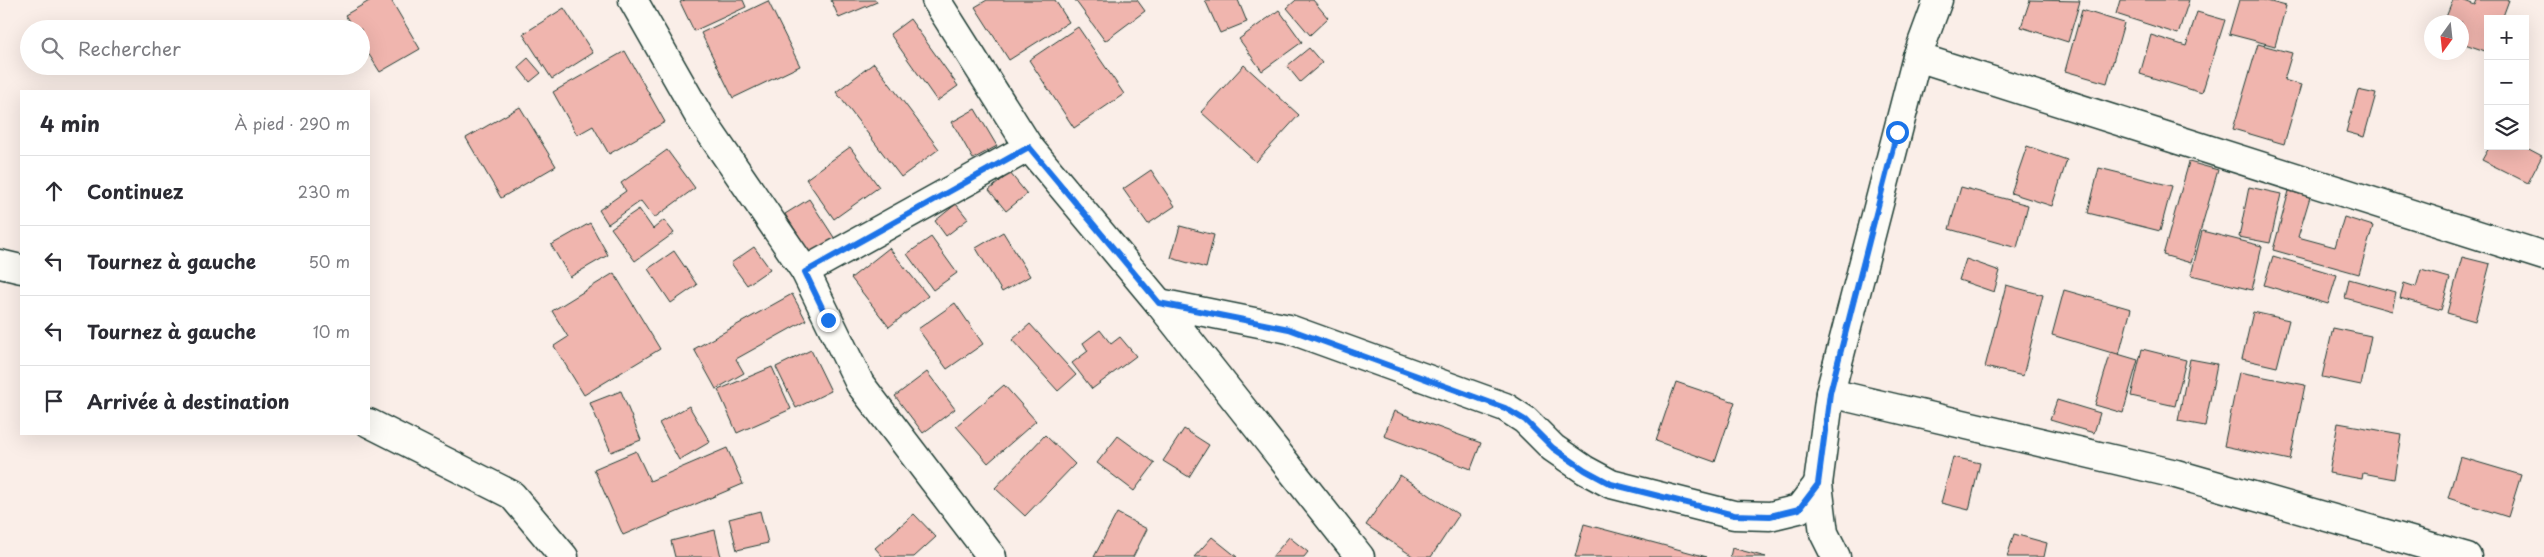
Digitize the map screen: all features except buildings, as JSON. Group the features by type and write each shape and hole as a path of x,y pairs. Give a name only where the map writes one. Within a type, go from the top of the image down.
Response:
{"street":[{"path":"633,0 699,116 805,272 860,384 992,557"},
{"path":"936,0 1029,147 1159,303 1360,557"},
{"path":"1836,557 1824,533 1818,484 1830,393 1917,57 1938,0"},
{"path":"1917,57 2544,256"},
{"path":"805,272 1029,147"},
{"path":"0,264 20,269"},
{"path":"1159,303 1289,329 1505,408 1525,420 1553,448 1585,470 1611,484 1734,515 1770,516 1799,509 1818,484"},
{"path":"1830,393 2176,474 2467,557"},
{"path":"370,423 512,494 564,557"}],"route":[{"path":"828,320 805,272 1029,147 1159,303 1262,322 1289,329 1505,408 1525,420 1553,448 1585,470 1611,484 1734,515 1770,516 1799,509 1818,484 1830,393 1897,132"}]}
